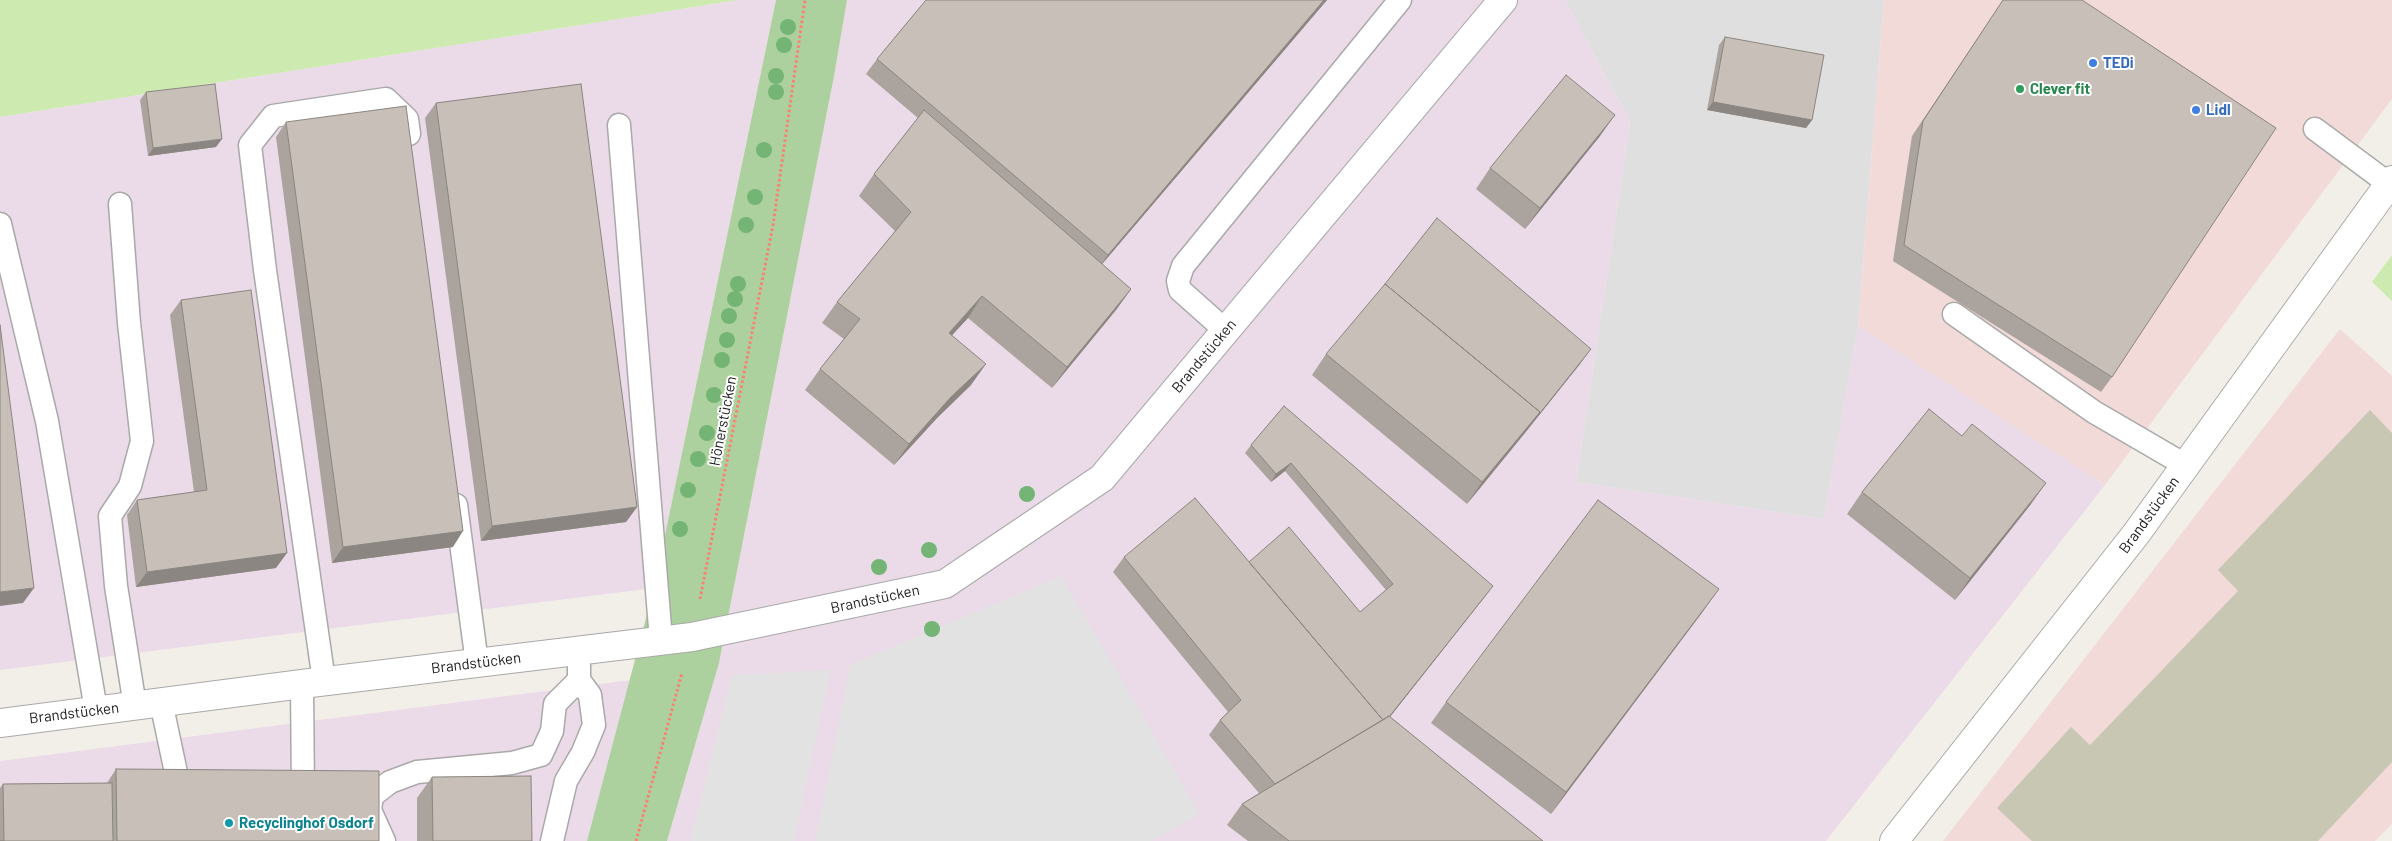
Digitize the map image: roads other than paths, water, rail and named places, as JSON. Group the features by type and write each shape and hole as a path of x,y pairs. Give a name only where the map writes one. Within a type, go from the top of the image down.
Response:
{"street":[{"name":"Brandstücken","path":"0,723 313,682 692,637 945,584 1102,478 1502,0"},
{"name":"Brandstücken","path":"1894,841 2130,542 2390,182"}],"lane":[{"path":"1226,331 1180,290 1178,281 1183,266 1400,0"},
{"path":"303,796 313,682 250,145 273,116 386,99 407,119 412,158"},
{"path":"619,126 661,640"},
{"path":"2314,129 2390,182"},
{"path":"120,204 129,323 142,441 130,486 110,516 116,586 148,704 181,796"},
{"path":"0,224 47,421 96,710"},
{"path":"1954,314 2094,412 2184,465"},
{"path":"454,485 477,663"},
{"path":"552,841 566,781 583,752 594,726 590,695 579,680 579,651"},
{"path":"384,841 370,810 372,796 390,782 418,772 512,762 541,755 552,731 555,704 579,680"}],"place":[{"name":"TEDi","path":"2093,63"},
{"name":"Clever fit","path":"2020,89"},
{"name":"Lidl","path":"2196,110"},
{"name":"Recyclinghof Osdorf","path":"229,823"}]}
